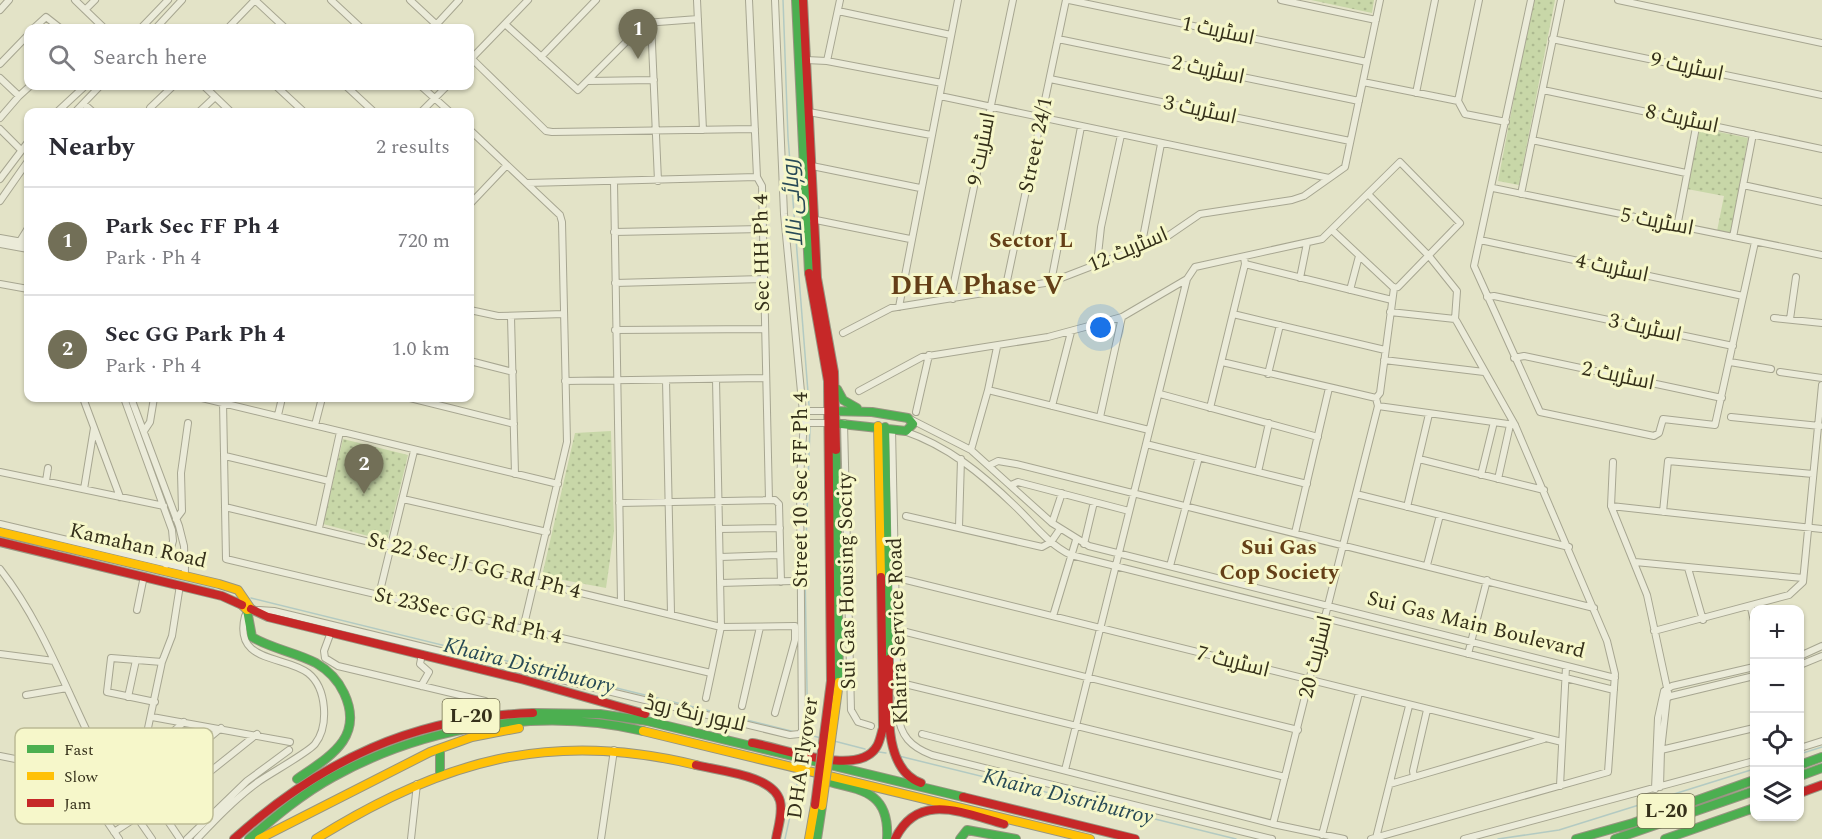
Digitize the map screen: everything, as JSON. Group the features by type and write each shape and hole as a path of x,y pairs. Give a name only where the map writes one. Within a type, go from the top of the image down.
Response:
{"main road":[{"path":"796,0 819,304 833,355 836,386 828,411"},
{"path":"803,0 812,166 810,288 825,356 828,411"},
{"path":"836,386 848,404 866,412"},
{"name":"Sui Gas Main Boulevard","path":"828,411 866,412 908,418"},
{"name":"DHA Flyover","path":"817,839 819,805 835,681 832,423 828,411"},
{"path":"904,431 912,426 908,418"},
{"name":"Sui Gas Main Boulevard","path":"832,423 885,427 904,431"},
{"path":"250,631 260,622 295,620 331,632 720,733 739,743 763,744 846,763 865,758 881,740 883,728 885,427"},
{"path":"885,427 891,735 896,760 915,782"},
{"name":"Kamahan Road","path":"4,533 185,572 243,595 249,610"},
{"name":"Kamahan Road","path":"0,542 226,597 249,610"},
{"path":"226,597 229,588"},
{"path":"237,836 249,816 341,746 345,737 349,710 344,694 329,670 314,662 271,648 252,637 249,610 278,620"},
{"name":"لاہور رنگ روڈ","path":"237,836 290,792 350,756 405,733 469,716 542,710 596,712 646,721 1135,839"},
{"name":"لاہور رنگ روڈ","path":"249,839 285,809 331,778 373,756 415,740 490,724 519,721 585,722 633,729 1090,839"},
{"path":"259,839 440,749 472,737 512,729 633,729"},
{"path":"440,749 440,775"},
{"path":"316,839 357,813 440,775 487,762 526,755 614,750 670,758 764,783 779,799 780,813 776,839"},
{"path":"1804,764 1822,757"},
{"path":"776,763 809,776 875,796 887,814 887,839"},
{"path":"1804,775 1822,768"},
{"path":"888,780 915,782 979,797 1018,811"},
{"name":"L-20","path":"1576,839 1633,823 1750,782"},
{"path":"1804,792 1822,785"},
{"name":"L-20","path":"1615,839 1750,793"},
{"name":"DHA Flyover","path":"809,839 819,805"},
{"path":"895,839 909,816 928,808 1016,826 1052,830"},
{"path":"1665,839 1750,810"},
{"path":"960,839 967,830 975,830 1016,839"}],"street":[{"path":"0,10 9,0"},
{"path":"75,0 100,24"},
{"path":"85,10 95,0"},
{"path":"145,24 168,0"},
{"path":"160,24 182,0"},
{"path":"232,24 255,0 281,24"},
{"path":"331,0 357,24"},
{"path":"410,0 435,24"},
{"path":"440,24 459,0"},
{"path":"474,55 528,0"},
{"path":"541,57 596,0"},
{"path":"697,0 704,130"},
{"name":"Sec HH Ph 4","path":"749,0 757,177 762,186 769,500"},
{"name":"Street 10 Sec FF Ph 4","path":"295,620 795,735 802,728 800,477 806,423 784,214 775,0"},
{"path":"827,61 840,0"},
{"path":"899,307 910,239 958,0"},
{"name":"اسٹریٹ 9","path":"953,299 952,292 1013,0"},
{"name":"Street 24/1","path":"1008,290 1007,281 1068,0"},
{"name":"اسٹریٹ 1","path":"1068,0 1367,62"},
{"path":"1281,0 1376,20"},
{"name":"اسٹریٹ 12","path":"843,333 882,312 899,307 1051,282 1165,238 1200,214 1299,199 1345,167 1380,0"},
{"path":"1416,93 1435,0"},
{"path":"1479,0 1458,101 1465,114 1506,122"},
{"path":"1531,0 1493,188 1474,266 1539,409 1544,413 1654,436 1659,433 1663,419 1715,425 1755,242"},
{"path":"1521,194 1561,0"},
{"path":"1618,0 1822,43"},
{"path":"838,11 951,35"},
{"path":"38,24 46,17 55,24"},
{"path":"505,24 579,90 645,23 698,18"},
{"path":"651,21 658,181"},
{"path":"0,64 24,38"},
{"name":"اسٹریٹ 2","path":"1058,39 1359,101"},
{"name":"اسٹریٹ 9","path":"1552,39 1822,95"},
{"path":"806,60 827,61 942,83"},
{"path":"474,63 546,131 755,129"},
{"path":"0,78 19,96"},
{"name":"اسٹریٹ 3","path":"1050,79 1350,141"},
{"path":"588,81 654,80"},
{"path":"1363,82 1458,101"},
{"path":"0,118 26,90"},
{"path":"61,108 81,90"},
{"path":"80,108 96,90"},
{"path":"150,108 169,90"},
{"path":"208,90 227,108"},
{"path":"280,90 300,108"},
{"path":"350,90 371,108"},
{"path":"426,90 446,108"},
{"path":"425,108 443,90"},
{"name":"اسٹریٹ 8","path":"1542,90 1822,148"},
{"path":"939,96 1329,178"},
{"path":"203,108 215,97"},
{"path":"84,104 88,108"},
{"path":"809,112 931,135"},
{"path":"1677,226 1697,122"},
{"path":"1051,282 1081,127"},
{"path":"0,129 21,150"},
{"path":"474,134 562,217 567,442 523,629"},
{"path":"1733,237 1753,134"},
{"path":"1097,264 1101,226 1121,135"},
{"path":"1532,140 1686,173"},
{"path":"1141,248 1161,144"},
{"path":"0,179 24,147"},
{"path":"1065,770 1133,492 1160,394 1186,279 1194,267 1322,239 1333,231 1400,162 1461,221 1398,287 1394,288 1333,231"},
{"path":"474,198 507,165"},
{"path":"812,166 920,188"},
{"path":"0,201 24,167"},
{"path":"527,183 757,177"},
{"path":"614,182 621,602"},
{"path":"1743,185 1822,202"},
{"name":"اسٹریٹ 5","path":"1493,188 1822,255"},
{"path":"1368,194 1429,256 1456,291 1455,319 1544,490 1594,608 1611,656 1615,678 1608,772 1373,838"},
{"path":"811,219 910,239"},
{"path":"614,232 762,229"},
{"path":"20,241 24,234"},
{"path":"0,238 24,242"},
{"name":"اسٹریٹ 4","path":"1480,240 1743,296"},
{"path":"1300,278 1307,243"},
{"path":"0,244 24,248"},
{"path":"1210,408 1245,264 1244,256"},
{"path":"1350,290 1359,256"},
{"path":"1245,264 1392,300"},
{"path":"1790,319 1796,277"},
{"path":"615,283 763,279"},
{"path":"859,392 912,360 929,355 997,347 1071,332 1122,317 1186,279"},
{"path":"0,284 24,288"},
{"name":"اسٹریٹ 20","path":"1273,824 1378,405 1376,398 1380,393 1394,288"},
{"name":"اسٹریٹ 3","path":"1487,297 1494,296 1733,346"},
{"path":"474,311 511,317 564,314"},
{"path":"1390,312 1455,319"},
{"path":"1233,314 1385,350"},
{"path":"511,317 515,474"},
{"path":"1100,417 1122,317"},
{"path":"1774,318 1822,323"},
{"path":"1268,374 1280,325"},
{"path":"615,330 764,328"},
{"path":"1052,406 1071,332"},
{"path":"970,450 988,390 997,347"},
{"path":"916,412 929,355"},
{"name":"اسٹریٹ 2","path":"1514,358 1524,356 1722,398"},
{"path":"1384,360 1484,372"},
{"path":"474,362 513,372"},
{"path":"1222,362 1376,398"},
{"path":"1730,362 1771,369"},
{"path":"1779,372 1822,378"},
{"path":"565,381 765,378"},
{"path":"706,698 721,627 716,379"},
{"path":"666,380 671,614"},
{"path":"1760,605 1789,596 1803,582 1820,426 1822,385"},
{"path":"1295,533 1329,388"},
{"path":"988,390 1149,430"},
{"path":"1160,394 1318,437"},
{"path":"85,402 120,497"},
{"path":"126,402 176,519 184,546 185,572"},
{"path":"0,524 165,567 173,541 172,530 144,431 133,402"},
{"path":"144,431 150,422 153,402"},
{"path":"225,507 223,402 414,451 558,484"},
{"path":"278,415 281,402"},
{"path":"315,425 321,402"},
{"path":"426,402 514,424"},
{"path":"1378,405 1512,425"},
{"name":"Sui Gas Main Boulevard","path":"805,411 828,411"},
{"path":"1407,507 1429,414"},
{"path":"1731,417 1820,426"},
{"name":"Sui Gas Main Boulevard","path":"908,418 940,432 970,450 990,465 1052,523 1084,544 1615,678"},
{"path":"1481,475 1494,422"},
{"path":"176,519 182,511 181,473 188,423"},
{"name":"Sui Gas Main Boulevard","path":"806,423 832,423"},
{"name":"Sui Gas Housing Socity","path":"832,423 850,710 858,722 870,726"},
{"path":"1258,472 1269,423"},
{"path":"1498,479 1512,425"},
{"path":"84,489 94,427"},
{"name":"Khaira Service Road","path":"885,427 898,713 901,730 908,741 932,755 1272,839"},
{"name":"Sui Gas Main Boulevard","path":"904,431 940,446 961,459 997,488 1051,542 1071,555 1614,690"},
{"path":"319,528 340,432"},
{"path":"1146,444 1307,484"},
{"path":"379,595 414,451"},
{"path":"225,456 329,481"},
{"path":"1170,566 1199,458"},
{"path":"959,527 961,459"},
{"path":"1419,459 1544,490"},
{"path":"990,465 998,461 1016,464 1594,608"},
{"path":"1663,512 1668,461 1813,474"},
{"path":"1613,462 1611,506 1647,595 1669,696 1665,704 1657,788"},
{"path":"46,481 48,468"},
{"path":"0,472 164,506"},
{"path":"1011,485 1018,482 1129,511"},
{"path":"1052,523 1062,493"},
{"path":"1356,494 1569,547"},
{"path":"403,499 547,532"},
{"path":"619,503 769,500 780,504 781,582"},
{"path":"1084,544 1094,502"},
{"path":"1611,506 1822,529"},
{"name":"St 22 Sec JJ GG Rd Ph 4","path":"225,507 721,627 795,626 795,640 775,714"},
{"name":"St 23Sec GG Rd Ph 4","path":"225,507 226,559 711,673"},
{"path":"1427,565 1440,515"},
{"path":"906,516 1039,546 1045,546 1051,542 1060,529"},
{"path":"719,529 780,528"},
{"path":"1053,616 1076,540"},
{"path":"720,557 780,555"},
{"path":"1635,562 1803,578"},
{"path":"1689,568 1703,620"},
{"path":"0,569 24,606 54,661 87,728"},
{"path":"137,610 144,576"},
{"path":"1211,589 1213,578"},
{"name":"اسٹریٹ 7","path":"906,580 1562,742"},
{"path":"1468,654 1487,580"},
{"path":"720,583 794,581"},
{"path":"148,728 162,662 172,636 182,585"},
{"path":"1654,631 1750,608"},
{"path":"213,822 255,784 314,746 323,728 324,707 317,683 307,672 259,654 248,645 243,630 249,610 295,620"},
{"path":"742,706 760,627"},
{"path":"331,632 324,651 325,658 330,663 485,701"},
{"path":"906,632 1298,730"},
{"path":"1804,654 1822,646"},
{"path":"0,654 54,661"},
{"path":"421,686 429,672 420,664 422,654"},
{"path":"1804,663 1822,656"},
{"path":"154,702 106,692 111,658 162,662"},
{"path":"128,697 136,660"},
{"path":"1560,786 1566,667"},
{"path":"1657,788 1660,707 1662,695 1666,689 1750,668"},
{"path":"1669,696 1750,677"},
{"path":"905,684 1285,777"},
{"path":"26,695 67,688"},
{"path":"1322,835 1359,693"},
{"path":"1373,838 1409,706"},
{"path":"1414,777 1413,771 1427,710"},
{"path":"152,717 257,734 290,742"},
{"path":"177,728 184,722"},
{"path":"213,735 221,728"},
{"path":"1661,750 1750,729"},
{"path":"213,770 257,734"},
{"path":"922,734 1273,824 1344,839"},
{"path":"1389,784 1544,739"},
{"path":"1804,747 1822,741"},
{"path":"213,814 247,781 289,750"},
{"path":"601,839 614,750"},
{"path":"0,756 15,759"},
{"path":"1464,839 1750,762"},
{"path":"411,839 417,784"},
{"path":"109,824 119,839"},
{"path":"114,832 126,824"},
{"path":"142,824 153,839"},
{"path":"170,824 180,839"},
{"path":"187,839 203,824"},
{"path":"197,839 212,824"}],"green space":[{"path":"1311,0 1374,0 1372,13"},
{"path":"1533,0 1555,0 1519,185 1498,181"},
{"path":"1700,128 1748,138 1731,233 1717,231 1724,196 1687,189"},
{"path":"611,431 614,531 606,588 542,576 575,433"},
{"path":"343,439 408,455 387,541 323,524"}],"waterway":[{"name":"روہائی نالا","path":"783,0 788,137 809,405"},
{"name":"روہائی نالا","path":"808,749 805,570 810,427"},
{"name":"Khaira Distributory","path":"0,537 50,549"},
{"name":"Khaira Distributory","path":"63,553 214,589"},
{"name":"Khaira Distributory","path":"251,598 795,732"},
{"name":"Khaira Distributory","path":"802,733 821,738"},
{"name":"Khaira Distributroy","path":"834,741 865,749"},
{"name":"Khaira Distributroy","path":"1804,753 1822,747"},
{"name":"Khaira Distributroy","path":"879,752 886,753"},
{"name":"Khaira Distributroy","path":"899,756 1236,839"},
{"name":"Khaira Distributroy","path":"1498,839 1559,830 1750,770"},
{"name":"روہائی نالا","path":"785,839 797,784"}],"traffic: fast":[{"path":"796,0 809,273"},
{"path":"837,389 843,400 857,408"},
{"path":"831,411 872,412 908,418 913,424 906,431 832,423"},
{"path":"885,427 889,659"},
{"path":"836,450 839,682"},
{"path":"247,610 252,637 267,645 308,659 325,669 342,688 349,709 350,722 347,734 340,745 321,763 297,779"},
{"path":"533,713 600,714 647,721 963,797"},
{"path":"249,839 300,798 333,777 369,759 445,734 484,726 564,721 604,724 643,731"},
{"path":"440,749 440,775"},
{"path":"1804,764 1822,757"},
{"path":"1804,775 1822,768"},
{"path":"821,780 860,790 878,801 887,823 887,839"},
{"path":"1576,839 1633,823 1750,781"},
{"path":"1615,839 1750,792"},
{"path":"817,839 822,806"},
{"path":"1665,839 1750,809"},
{"path":"960,839 967,830 1016,839"}],"traffic: slow":[{"path":"878,426 881,577"},
{"path":"0,532 219,584 238,590 251,609 247,610 242,605"},
{"path":"822,806 839,682"},
{"path":"259,839 430,752 472,737 519,728"},
{"path":"643,731 1090,839"},
{"path":"316,839 407,789 452,772 498,759 545,752 593,750 643,755 696,765"},
{"path":"809,839 815,805"}],"traffic: jam":[{"path":"803,0 817,278 834,372 836,450"},
{"path":"809,273 828,381 831,681"},
{"path":"0,542 222,596 242,605"},
{"path":"752,743 837,761 868,756 877,746 883,728 881,577"},
{"path":"251,609 268,617 521,679 645,714"},
{"path":"889,659 888,710 893,746 898,762 908,775 921,783"},
{"path":"815,805 831,681"},
{"path":"234,839 267,811 301,787 336,765 372,748 448,723 490,716 533,713"},
{"path":"696,765 756,780 775,792 780,801 781,810 776,839"},
{"path":"1804,792 1822,785"},
{"path":"963,797 1135,839"},
{"path":"895,839 905,824 916,815 929,810 958,811 1004,824"}],"place":[{"name":"Park Sec FF Ph 4","path":"638,59"},
{"name":"Sec GG Park Ph 4","path":"364,494"}],"district":[{"name":"Sector L","path":"1031,240"},
{"name":"DHA Phase V","path":"977,286"},
{"name":"Sui Gas Cop Society","path":"1279,560"}]}
